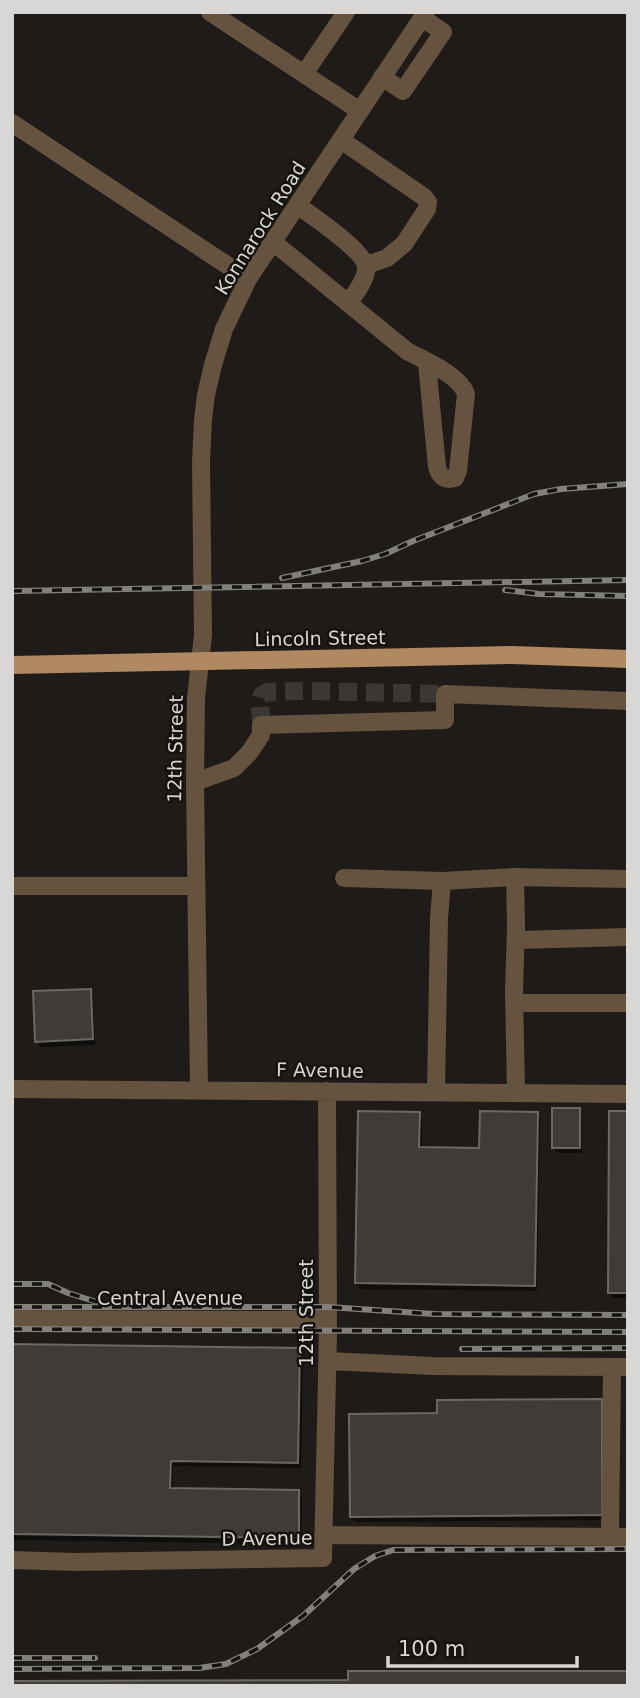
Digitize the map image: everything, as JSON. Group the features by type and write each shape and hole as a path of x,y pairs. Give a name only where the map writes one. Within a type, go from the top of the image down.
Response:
{"main road":[{"name":"Lincoln Street","path":"12,664 512,655 628,659"}],"street":[{"path":"210,12 360,111"},
{"path":"304,74 346,12"},
{"path":"383,77 403,91 443,32 424,15"},
{"name":"Konnarock Road","path":"201,661 201,462 204,407 219,344 248,279 424,15"},
{"path":"12,124 248,279"},
{"path":"341,140 428,202 427,208 404,244 387,258 367,265"},
{"path":"297,205 323,223 362,257 367,265 366,274 349,303"},
{"path":"273,242 407,351 453,377 463,386 466,394 458,471 455,478 449,480 439,474 437,467 427,363"},
{"name":"12th Street","path":"200,1090 195,782 196,698 201,661"},
{"path":"195,782 234,768 249,753 261,735 261,725 444,719 445,694 628,701"},
{"path":"515,877 516,1093"},
{"path":"344,878 628,879"},
{"path":"436,1092 442,880"},
{"path":"12,886 196,886"},
{"path":"516,940 628,937"},
{"path":"514,1003 628,1003"},
{"name":"F Avenue","path":"12,1089 628,1094"},
{"name":"12th Street","path":"324,1535 328,1361 327,1091"},
{"name":"Central Avenue","path":"12,1319 328,1318"},
{"path":"328,1361 433,1366 620,1367 619,1537"},
{"name":"D Avenue","path":"12,1560 75,1562 323,1558 324,1535 619,1537"}],"building":[{"path":"91,989 93,1039 35,1042 33,991"},
{"path":"552,1108 580,1108 580,1148 552,1148"},
{"path":"358,1111 420,1112 419,1147 479,1148 480,1111 538,1112 535,1286 355,1283"},
{"path":"609,1111 628,1111 628,1293 608,1293"},
{"path":"12,1344 300,1348 298,1463 171,1461 170,1488 299,1490 299,1538 12,1534"},
{"path":"602,1399 602,1515 350,1517 349,1414 437,1413 437,1400"},
{"path":"348,1671 628,1671 628,1686 12,1686 12,1681 348,1680"}],"tunnel":[{"path":"261,725 260,703 262,695 268,692 445,694"}],"railway":[{"path":"282,578 385,554 534,494 561,489 628,484"},
{"path":"12,591 628,580"},
{"path":"505,590 539,594 628,596"},
{"path":"12,1284 48,1284 97,1302"},
{"path":"12,1307 328,1307 434,1314 628,1315"},
{"path":"12,1329 628,1332"},
{"path":"462,1349 628,1348"},
{"path":"12,1669 199,1668 226,1664 257,1649 303,1616 354,1569 375,1556 393,1550 628,1549"},
{"path":"12,1658 95,1658"}]}
